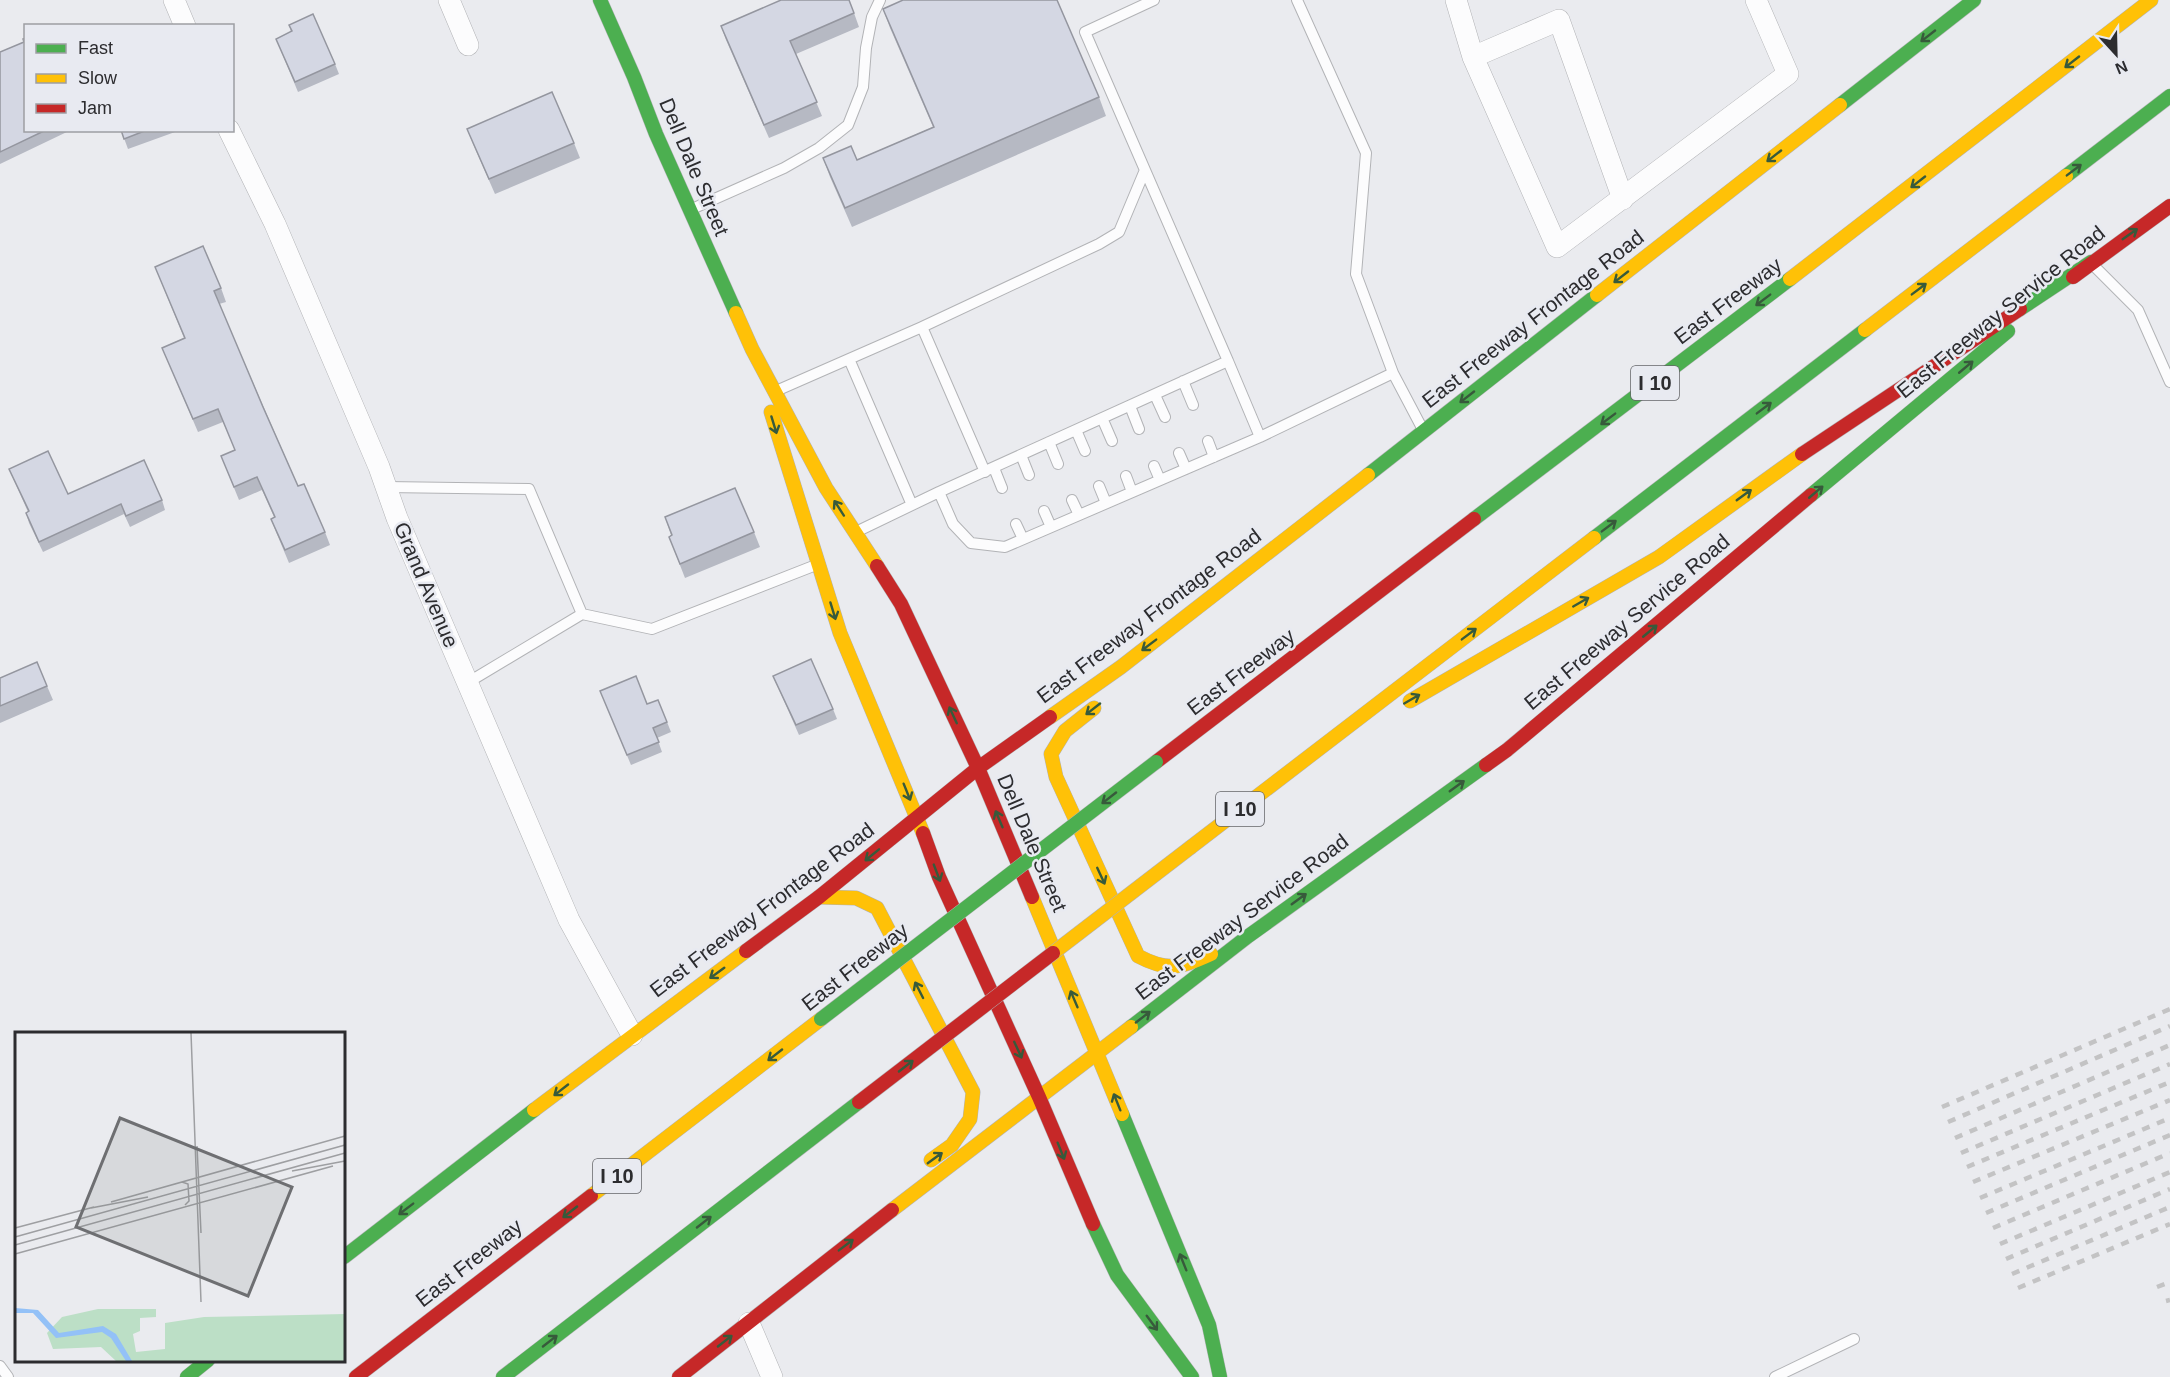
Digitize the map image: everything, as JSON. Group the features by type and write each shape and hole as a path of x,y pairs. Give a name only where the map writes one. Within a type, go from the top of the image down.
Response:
{"main road":[{"name":"Dell Dale Street","path":"600,0 689,210 752,349 826,488 901,604 978,768 1209,1325 1220,1377"},
{"name":"East Freeway Frontage Road","path":"345,1256 632,1035 819,897 978,768 1121,667 1212,597 1974,0"},
{"name":"East Freeway","path":"356,1377 1156,762 1919,181 2151,0"},
{"name":"I 10","path":"503,1377 1191,846 2170,96"},
{"name":"East Freeway Service Road","path":"1097,1053 1247,937 1507,750 2091,262 2170,206"},
{"path":"1289,771 1659,556 1786,464 2091,262"},
{"name":"Dell Dale Street","path":"752,349 840,633 917,818 939,878 1117,1275 1192,1377"},
{"path":"1137,672 1186,629 1212,597"},
{"path":"1103,702 1065,731 1052,754 1056,777 1138,956 1154,966 1182,968 1247,937"},
{"path":"819,897 845,896 864,900 877,908 973,1092 969,1119 952,1145 924,1165"},
{"path":"679,1377 1097,1053"},
{"path":"800,1282 823,1249"},
{"path":"345,1377 414,1333"},
{"path":"187,1377 206,1362"}],"street":[{"path":"174,0 184,24"},
{"path":"449,0 468,45"},
{"path":"1456,0 1473,57 1557,247 1788,74 1756,0"},
{"path":"1473,57 1559,20 1623,199"},
{"name":"Grand Avenue","path":"230,132 275,224 569,920 632,1035"},
{"path":"749,1323 772,1377"}],"lane":[{"path":"689,210 784,168 819,148 848,125 863,87 866,48 872,17 880,0"},
{"path":"1154,0 1085,32 1260,437"},
{"path":"1298,0 1366,153 1356,274 1393,373 1423,431"},
{"path":"775,392 922,327 1099,244 1119,232 1145,170"},
{"path":"2091,262 2138,310 2170,382"},
{"path":"922,327 989,470 1002,488"},
{"path":"849,359 912,505"},
{"path":"855,533 939,492 1228,362"},
{"path":"939,492 953,524 970,543 1005,547 1260,437 1393,373"},
{"path":"1183,381 1193,405"},
{"path":"1155,394 1165,417"},
{"path":"1130,406 1139,429"},
{"path":"1102,418 1112,441"},
{"path":"1076,430 1085,451"},
{"path":"1208,441 1214,457"},
{"path":"1049,442 1058,464"},
{"path":"1179,453 1186,469"},
{"path":"1021,455 1029,475"},
{"path":"1154,466 1160,480"},
{"path":"1126,476 1132,492"},
{"path":"1099,486 1106,503"},
{"path":"387,487 529,489 582,614"},
{"path":"1072,500 1079,515"},
{"path":"1044,511 1051,527"},
{"path":"1016,524 1023,539"},
{"path":"467,683 582,614 652,629 819,564"},
{"path":"1774,1377 1854,1339"},
{"path":"0,1366 8,1377"}],"building":[{"path":"781,0 849,0 854,13 790,41 817,102 764,125 721,26"},
{"path":"903,0 1057,0 1099,97 845,208 823,158 851,146 857,160 934,127 883,9"},
{"path":"313,14 335,64 295,82 276,39 292,31 289,25"},
{"path":"24,42 24,132 42,132 0,152 0,52"},
{"path":"552,92 574,143 489,179 467,129"},
{"path":"122,132 142,132 124,139"},
{"path":"203,246 221,288 214,291 263,407 298,486 304,484 325,532 285,550 271,519 275,517 257,477 234,487 221,456 235,450 218,409 193,419 162,348 185,338 155,267"},
{"path":"48,451 68,494 144,460 162,500 126,516 121,504 39,542 26,513 29,511 9,469"},
{"path":"735,488 754,532 680,564 669,537 672,535 665,517"},
{"path":"811,659 833,709 796,725 773,676"},
{"path":"37,662 47,686 0,706 0,678"},
{"path":"636,676 647,704 658,700 667,722 653,728 659,742 627,755 600,691"}],"railway":[{"path":"1942,1107 2170,1009"},
{"path":"1948,1122 2170,1026"},
{"path":"1955,1138 2170,1045"},
{"path":"1961,1153 2170,1064"},
{"path":"1967,1167 2170,1082"},
{"path":"1973,1182 2170,1100"},
{"path":"1980,1198 2170,1118"},
{"path":"1986,1213 2170,1135"},
{"path":"1993,1228 2170,1153"},
{"path":"2000,1244 2170,1172"},
{"path":"2006,1259 2170,1189"},
{"path":"2012,1274 2170,1207"},
{"path":"2018,1288 2170,1224"},
{"path":"2157,1287 2170,1282"},
{"path":"2166,1301 2170,1300"}],"traffic: fast":[{"path":"600,0 656,134 736,313"},
{"path":"1840,105 1974,0"},
{"path":"2066,176 2170,96"},
{"path":"2020,309 2091,262"},
{"path":"1474,519 1790,279"},
{"path":"1368,475 1597,295"},
{"path":"1594,538 1865,330"},
{"path":"1811,495 2008,331"},
{"path":"821,1019 1156,762"},
{"path":"1131,1027 1247,937 1486,765"},
{"path":"503,1377 859,1102"},
{"path":"345,1256 534,1110"},
{"path":"1122,1114 1209,1325 1220,1377"},
{"path":"1093,1224 1117,1275 1192,1377"},
{"path":"187,1377 206,1362"}],"traffic: slow":[{"path":"1790,279 2151,0"},
{"path":"1597,295 1840,105"},
{"path":"1865,330 2066,176"},
{"path":"736,313 752,349 826,488 877,566"},
{"path":"771,412 840,633 923,833"},
{"path":"1410,701 1659,557 1802,454"},
{"path":"1050,717 1121,667 1368,475"},
{"path":"1191,847 1594,538"},
{"path":"1094,708 1065,731 1051,754 1056,777 1138,956 1158,964 1174,966 1183,965 1211,954"},
{"path":"1053,953 1191,847"},
{"path":"819,897 856,898 877,908 973,1092 970,1119 952,1145 931,1160"},
{"path":"1032,897 1122,1114"},
{"path":"534,1110 746,951"},
{"path":"591,1196 821,1019"},
{"path":"892,1210 1131,1027"}],"traffic: jam":[{"path":"2073,277 2170,206"},
{"path":"1802,454 2020,309"},
{"path":"1486,765 1507,750 1811,495"},
{"path":"1156,762 1474,519"},
{"path":"877,566 901,604 978,768 1032,897"},
{"path":"746,951 819,897 978,768 1050,717"},
{"path":"923,833 939,877 1039,1097 1093,1224"},
{"path":"859,1102 1053,953"},
{"path":"356,1377 591,1196"},
{"path":"679,1377 892,1210"}]}
